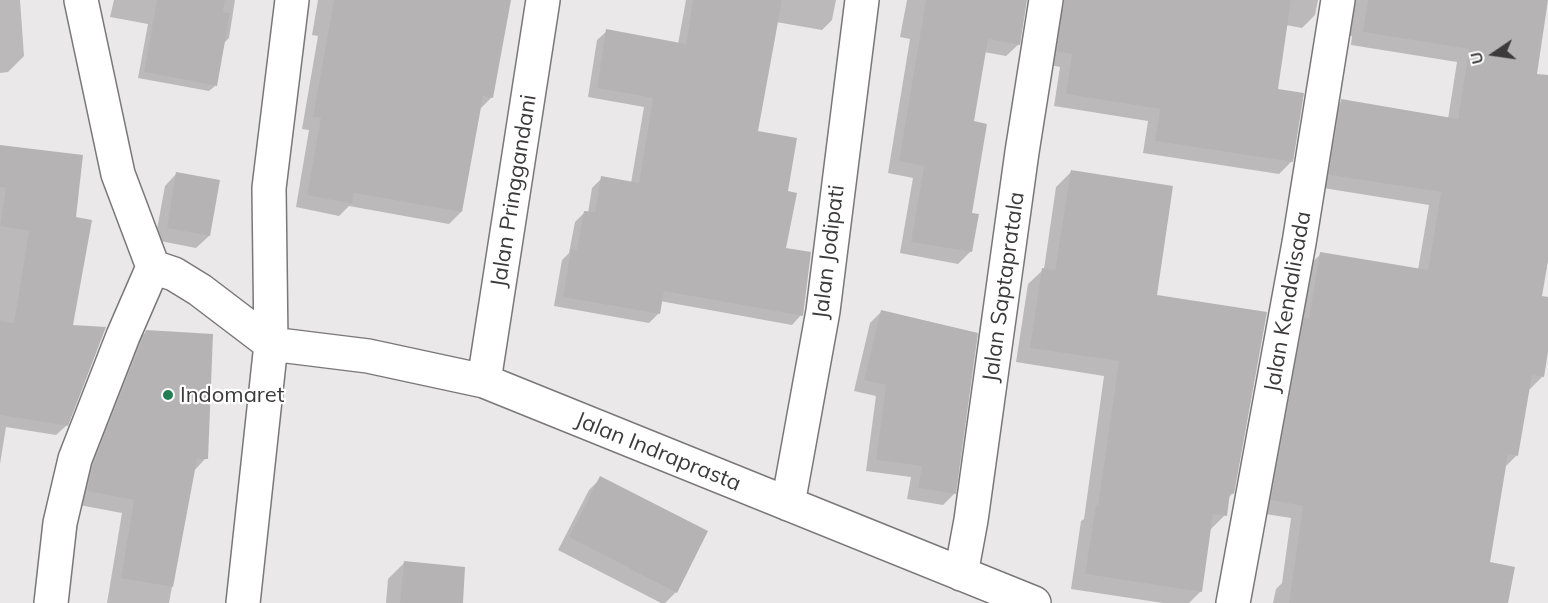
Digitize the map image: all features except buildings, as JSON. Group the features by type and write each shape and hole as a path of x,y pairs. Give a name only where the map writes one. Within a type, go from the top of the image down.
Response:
{"street":[{"path":"51,603 60,523 75,459 123,336 153,267 118,174 81,0"},
{"path":"243,603 271,344 269,188 292,0"},
{"name":"Jalan Pringgandani","path":"484,381 543,0"},
{"name":"Jalan Jodipati","path":"788,504 823,311 862,0"},
{"name":"Jalan Saptapratala","path":"961,574 971,520 1022,152 1046,0"},
{"name":"Jalan Kendalisada","path":"1233,603 1299,243 1338,0"},
{"path":"153,267 174,274 200,290 271,344"},
{"name":"Jalan Indraprasta","path":"271,344 368,356 484,381 1034,603"}],"place":[{"name":"Indomaret","path":"168,395"}]}
